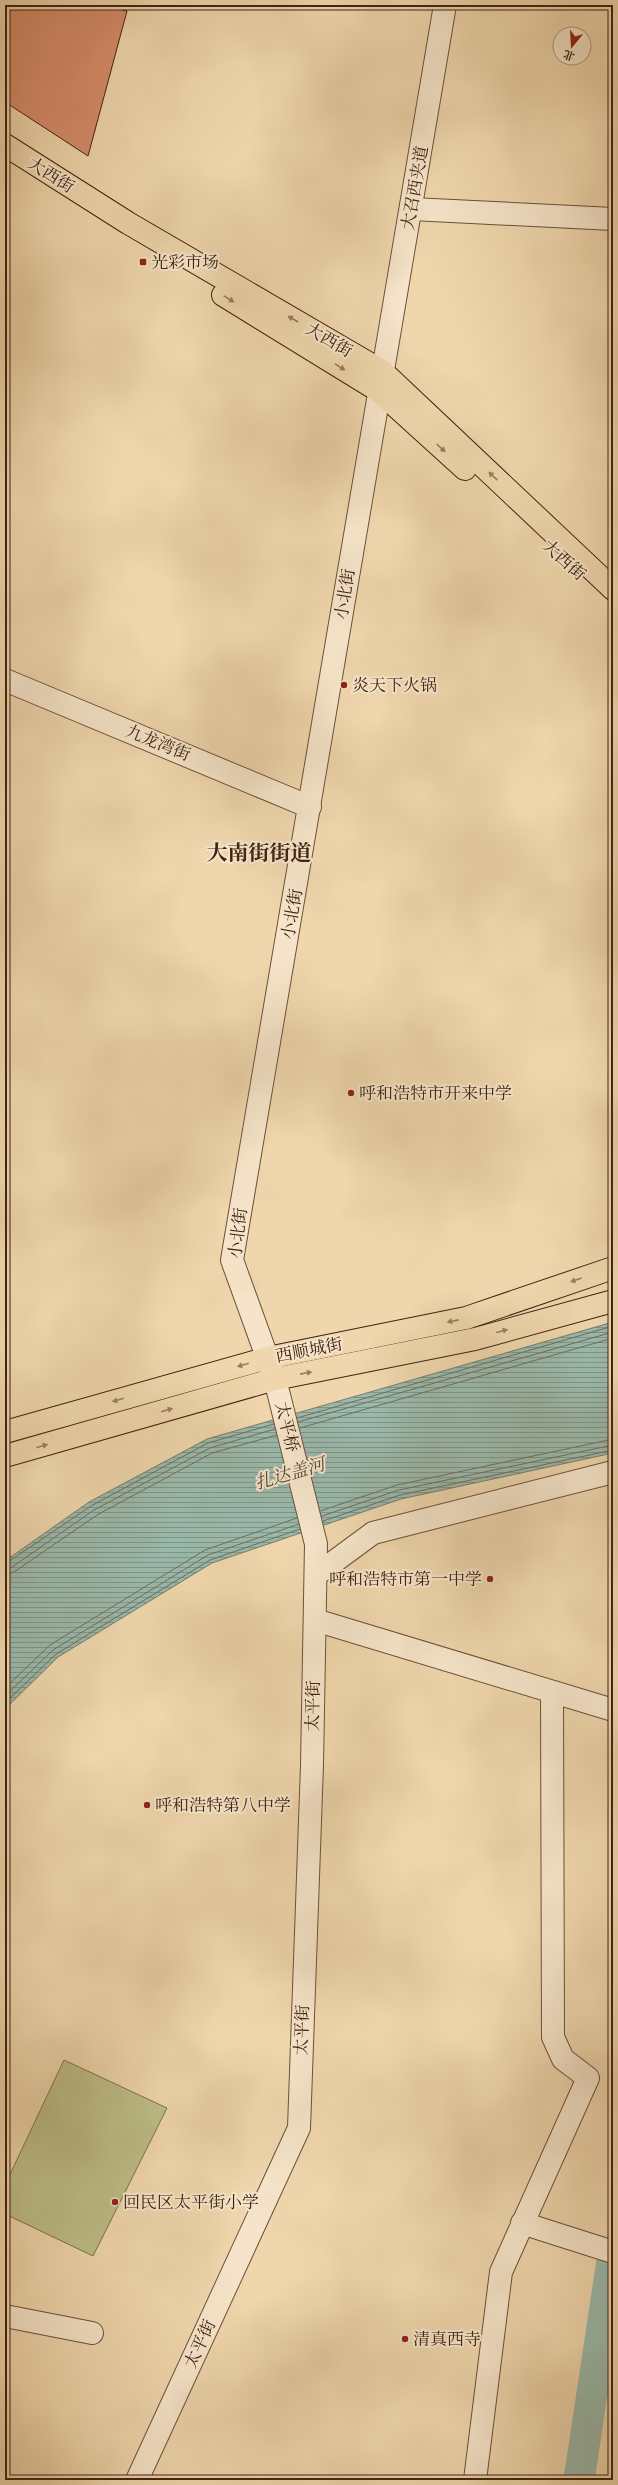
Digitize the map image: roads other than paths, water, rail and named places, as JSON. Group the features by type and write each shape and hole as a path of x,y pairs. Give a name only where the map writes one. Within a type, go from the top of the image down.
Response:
{"main road":[{"name":"大西街","path":"5,145 381,381 613,589"},
{"name":"大西街","path":"5,162 381,381 613,603"},
{"name":"西顺城街","path":"5,1432 268,1358 466,1318 613,1268"},
{"name":"西顺城街","path":"5,1456 276,1379 475,1339 613,1301"}],"street":[{"name":"大召西夹道","path":"381,381 412,209 445,5"},
{"path":"412,209 613,219"},
{"name":"小北街","path":"276,1379 232,1260 381,381"},
{"name":"九龙湾街","path":"5,680 310,807"},
{"name":"太平桥","path":"276,1379 316,1544"},
{"path":"316,1575 372,1532 613,1472"},
{"name":"太平街","path":"137,2480 298,2128 315,1620 316,1544"},
{"path":"315,1620 613,1710"},
{"path":"475,2480 501,2272 588,2078 563,2059 554,2037 552,1692"},
{"path":"522,2223 613,2252"},
{"path":"5,2316 92,2333"}],"water":[{"name":"扎达盖河","path":"613,1322 613,1453 401,1499 212,1563 58,1657 5,1709 5,1561 89,1502 207,1439"}],"waterway":[{"path":"579,2480 613,2254"}],"place":[{"name":"光彩市场","path":"143,262"},
{"name":"炎天下火锅","path":"344,685"},
{"name":"呼和浩特市开来中学","path":"351,1093"},
{"name":"呼和浩特市第一中学","path":"490,1579"},
{"name":"呼和浩特第八中学","path":"147,1805"},
{"name":"回民区太平街小学","path":"115,2202"},
{"name":"清真西寺","path":"405,2339"}],"district":[{"name":"大南街街道","path":"259,853"}]}
